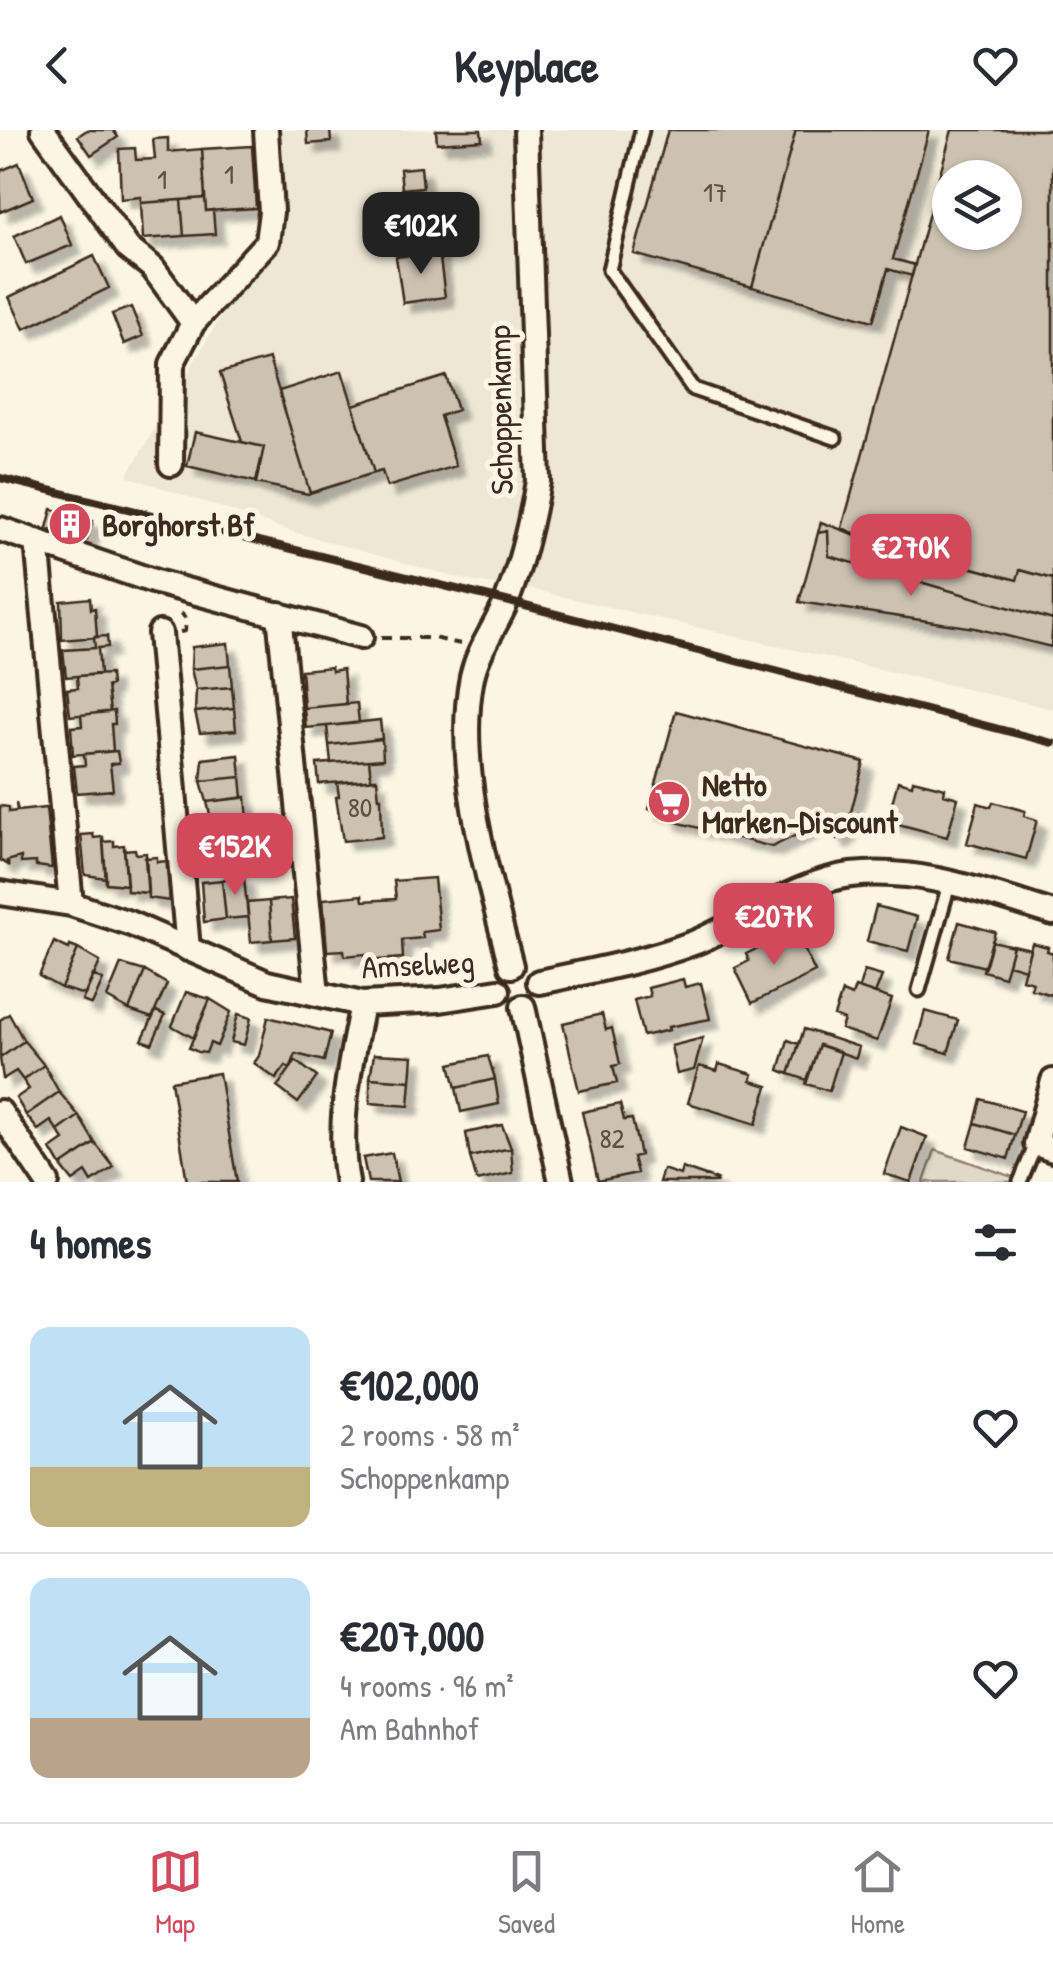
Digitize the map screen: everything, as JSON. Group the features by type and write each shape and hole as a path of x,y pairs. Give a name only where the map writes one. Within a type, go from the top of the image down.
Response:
{"street":[{"path":"43,130 128,248 153,268 193,323"},
{"path":"170,464 172,364 193,323 266,242 271,212 266,130"},
{"name":"Schoppenkamp","path":"511,966 476,818 468,729 472,678 482,647 506,601 530,532 538,481 526,130"},
{"path":"0,529 156,582 361,637"},
{"path":"37,541 71,904"},
{"path":"278,614 317,994"},
{"path":"160,633 188,949"},
{"path":"539,982 693,943 803,890 848,875 903,874 950,881 1053,914"},
{"name":"Amselweg","path":"0,893 71,904 130,923 267,983 362,1004 498,992"},
{"path":"511,966 533,970 539,982 535,1000 523,1007 504,1002 498,992 498,978 511,966"},
{"path":"346,1182 343,1136 350,1066 362,1004"},
{"path":"523,1007 562,1182"},
{"path":"1045,1147 1053,1081"},
{"path":"0,1112 47,1182"}],"lane":[{"path":"642,130 608,270 693,389 835,438"},
{"path":"918,990 950,881"},
{"path":"1020,1182 1045,1147"}],"path":[{"path":"361,637 433,638 482,647"}],"shaded area":[{"path":"281,130 1053,130 1053,709 534,590 473,582 290,531 127,476 285,207"},
{"path":"935,1150 1013,1177 1012,1182 924,1182"}],"building":[{"path":"87,130 113,130 118,137 91,155 78,136"},
{"path":"307,130 330,130 331,142 308,144"},
{"path":"436,130 481,130 482,140 437,143"},
{"path":"668,130 796,130 752,287 634,254"},
{"path":"796,130 929,130 893,259 915,265 912,276 888,269 873,321 752,287"},
{"path":"952,130 1053,130 1053,579 1020,570 1017,580 872,541 842,528 932,202 932,250 1022,250 1022,160 944,160"},
{"path":"168,138 168,152 202,149 205,198 141,203 141,197 121,199 119,149 135,148 136,160 155,159 153,139"},
{"path":"252,146 256,208 206,211 202,149"},
{"path":"19,163 33,198 0,212 0,171"},
{"path":"421,167 423,187 402,189 400,169"},
{"path":"205,198 206,211 213,210 215,234 184,236 181,200"},
{"path":"181,200 184,236 143,239 141,203"},
{"path":"60,215 72,245 26,264 14,236"},
{"path":"439,251 445,297 403,303 396,257"},
{"path":"94,256 109,288 24,329 9,297"},
{"path":"131,307 143,336 124,344 112,314"},
{"path":"269,359 308,494 256,483 264,447 242,442 220,373"},
{"path":"342,371 374,473 310,493 279,391"},
{"path":"446,376 457,410 440,416 456,466 387,487 382,471 374,473 353,405"},
{"path":"195,432 264,447 256,482 187,466"},
{"name":"Borghorst Bf","path":"52,509 93,521 87,540 47,528"},
{"path":"821,522 872,541 869,552 938,571 941,559 1017,580 1020,570 1053,579 1053,620 829,556 828,531 818,533"},
{"path":"828,531 829,556 1053,620 1051,647 975,628 799,602 818,533"},
{"path":"90,598 91,609 95,608 97,637 62,640 61,601"},
{"path":"107,636 108,647 98,648 100,674 66,677 63,650 95,648 94,637"},
{"path":"228,643 230,665 191,669 192,647"},
{"path":"230,665 232,687 196,690 191,669"},
{"path":"331,667 332,671 343,669 346,704 304,708 301,670"},
{"path":"110,674 110,712 70,716 67,689 78,688 77,676"},
{"path":"232,687 234,708 195,712 196,690"},
{"path":"357,703 359,723 306,728 304,708"},
{"path":"234,708 236,730 200,733 195,712"},
{"path":"114,711 113,751 73,755 71,727 82,726 81,715"},
{"path":"676,711 864,762 845,835 837,839 827,820 772,847 668,820 670,814 649,809"},
{"path":"380,720 382,739 329,745 327,726"},
{"path":"382,739 383,759 331,763 329,745"},
{"path":"117,751 119,763 110,764 113,790 77,793 74,766 85,765 84,754"},
{"path":"239,755 241,777 201,781 203,759"},
{"path":"369,760 371,779 377,779 319,784 317,764"},
{"path":"241,777 243,798 207,802 201,781"},
{"path":"377,779 382,837 343,841 337,783"},
{"path":"913,780 945,788 944,794 958,798 947,837 887,821 898,781 912,785"},
{"path":"246,797 248,820 212,823 207,802"},
{"path":"993,802 1025,811 1024,816 1037,820 1026,859 967,843 978,803 991,807"},
{"path":"16,803 18,811 46,808 52,868 36,866 36,862 21,863 21,857 7,861 10,866 0,860 0,806 9,807 9,812 17,811"},
{"path":"278,830 279,840 251,843 250,832"},
{"path":"93,834 94,838 103,837 106,878 85,875 81,835"},
{"path":"114,841 114,846 124,845 127,885 106,883 103,842"},
{"path":"135,849 136,854 146,853 148,893 127,891 124,850"},
{"path":"157,857 157,862 167,861 170,901 148,898 145,858"},
{"path":"244,878 248,917 226,919 222,880"},
{"path":"434,878 439,930 422,932 423,938 402,940 403,958 366,961 365,954 345,956 344,950 327,951 323,899 362,895 363,901 396,899 394,881"},
{"path":"222,880 226,919 204,922 201,882"},
{"path":"291,899 295,938 272,940 269,901"},
{"path":"269,901 272,940 251,942 247,903"},
{"path":"876,906 917,917 908,951 867,941"},
{"path":"959,922 995,932 985,967 949,958"},
{"path":"798,937 815,972 752,1003 735,968 749,961 746,954 779,938 782,944"},
{"path":"992,941 1013,946 1004,977 983,971"},
{"path":"54,942 78,949 61,988 39,976"},
{"path":"1032,943 1048,947 1047,951 1053,953 1052,995 1031,989 1033,982 1022,979"},
{"path":"1013,945 1030,949 1025,969 1008,964"},
{"path":"78,949 100,962 85,995 61,988"},
{"path":"121,964 145,971 129,1010 107,998"},
{"path":"145,971 167,984 152,1018 129,1010"},
{"path":"864,971 882,976 875,994 859,988"},
{"path":"93,975 103,980 92,1005 82,1001"},
{"path":"683,979 685,987 701,983 710,1019 643,1036 634,1000 650,996 648,988"},
{"path":"855,987 892,999 877,1041 841,1029 844,1020 834,1016 842,992 852,996"},
{"path":"186,992 210,999 194,1038 172,1026"},
{"path":"210,999 231,1012 217,1046 210,1043 206,1053 198,1052 189,1048"},
{"path":"156,1011 165,1015 152,1044 142,1040"},
{"path":"925,1011 958,1020 948,1053 916,1044"},
{"path":"9,1014 24,1041 0,1058 0,1020"},
{"path":"238,1014 251,1018 244,1045 231,1042"},
{"path":"602,1014 606,1030 612,1028 620,1064 613,1066 617,1083 579,1091 563,1023"},
{"path":"268,1017 331,1033 324,1061 296,1054 290,1069 286,1066 276,1079 254,1063"},
{"path":"804,1029 859,1047 856,1058 819,1045 807,1080 789,1074"},
{"path":"703,1038 694,1070 677,1074 671,1046"},
{"path":"788,1040 799,1044 789,1074 779,1070"},
{"path":"24,1041 44,1065 23,1080 16,1071 3,1079 0,1058"},
{"path":"819,1045 841,1052 829,1091 806,1084"},
{"path":"374,1054 413,1056 411,1081 370,1078"},
{"path":"488,1056 495,1079 456,1088 450,1064"},
{"path":"296,1061 317,1077 298,1103 277,1087"},
{"path":"719,1064 753,1074 751,1081 768,1086 756,1124 688,1103 699,1066 717,1071"},
{"path":"44,1065 59,1092 26,1115 16,1098 29,1089 23,1080"},
{"path":"219,1073 237,1182 187,1182 171,1081"},
{"path":"370,1078 411,1081 409,1106 370,1103"},
{"path":"495,1079 499,1104 461,1112 456,1088"},
{"path":"59,1092 79,1116 58,1131 51,1121 38,1130 26,1115"},
{"path":"981,1099 1022,1111 1015,1135 975,1123"},
{"path":"620,1104 624,1120 632,1119 640,1155 633,1157 637,1173 598,1181 582,1112"},
{"path":"79,1116 95,1143 61,1166 51,1149 64,1140 58,1131"},
{"path":"975,1123 1015,1135 1008,1159 968,1147"},
{"path":"502,1125 511,1148 470,1157 466,1133"},
{"path":"901,1127 927,1137 911,1182 884,1174"},
{"path":"95,1143 114,1167 92,1182 86,1172 73,1181 61,1166"},
{"path":"511,1148 513,1173 477,1181 470,1157"},
{"path":"392,1153 398,1182 368,1182 363,1158"},
{"path":"682,1168 717,1182 659,1182 663,1169 680,1175"}],"railway":[{"path":"0,478 506,601 1053,743"}],"place":[{"name":"Borghorst Bf","path":"70,524"},
{"name":"Netto Marken-Discount","path":"669,802"}]}
